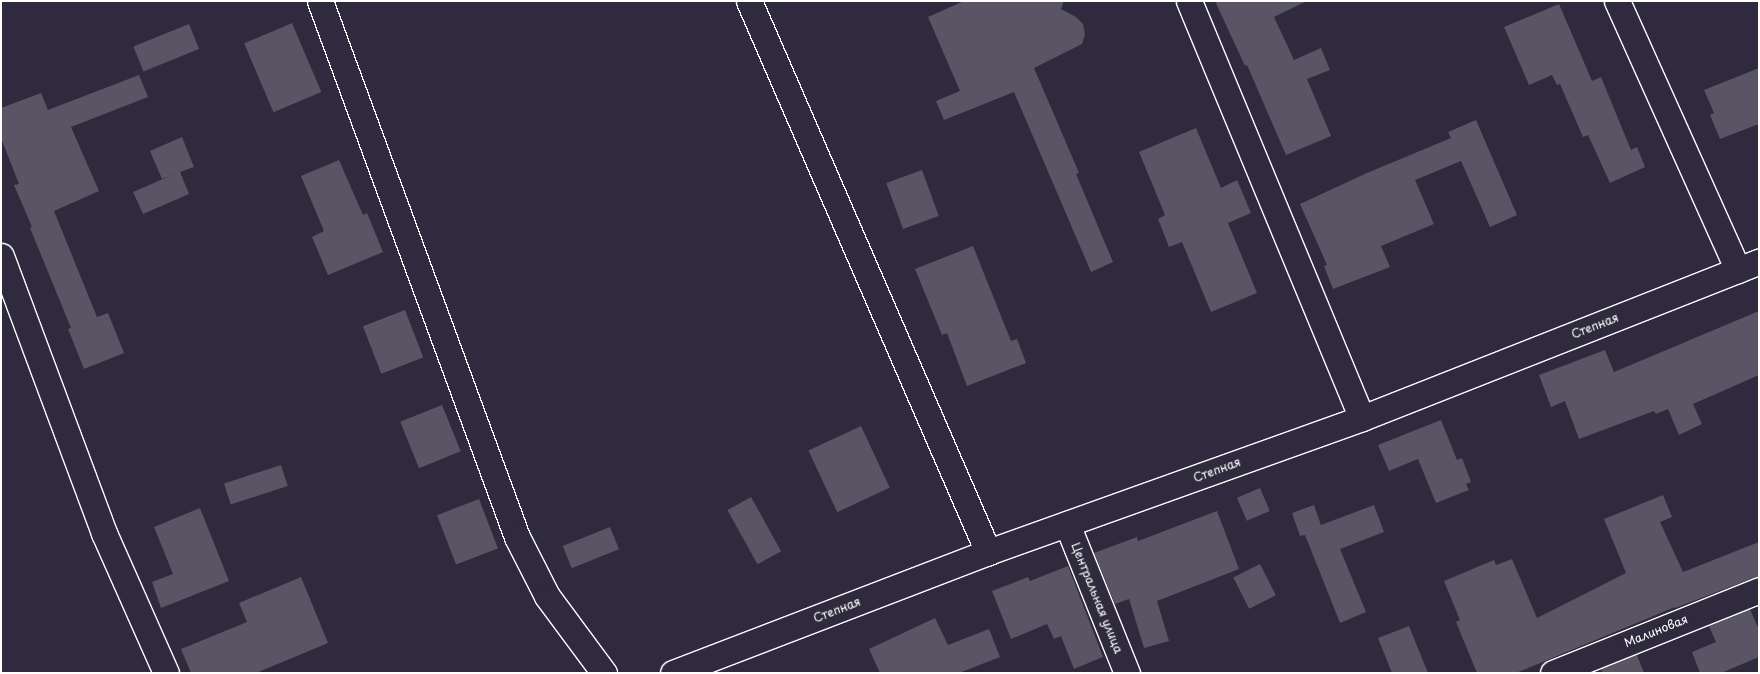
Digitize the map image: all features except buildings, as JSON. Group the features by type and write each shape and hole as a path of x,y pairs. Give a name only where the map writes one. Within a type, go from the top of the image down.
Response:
{"street":[{"path":"320,1 518,537 547,596 604,673"},
{"path":"750,1 988,552"},
{"path":"1189,1 1362,418"},
{"path":"1618,1 1748,266"},
{"path":"1,256 104,533 166,673"},
{"name":"Степная","path":"673,673 988,552 1362,418 1748,266"},
{"name":"Центральная улица","path":"1067,524 1127,673"},
{"name":"Малиновая","path":"1553,673 1759,590"}]}
